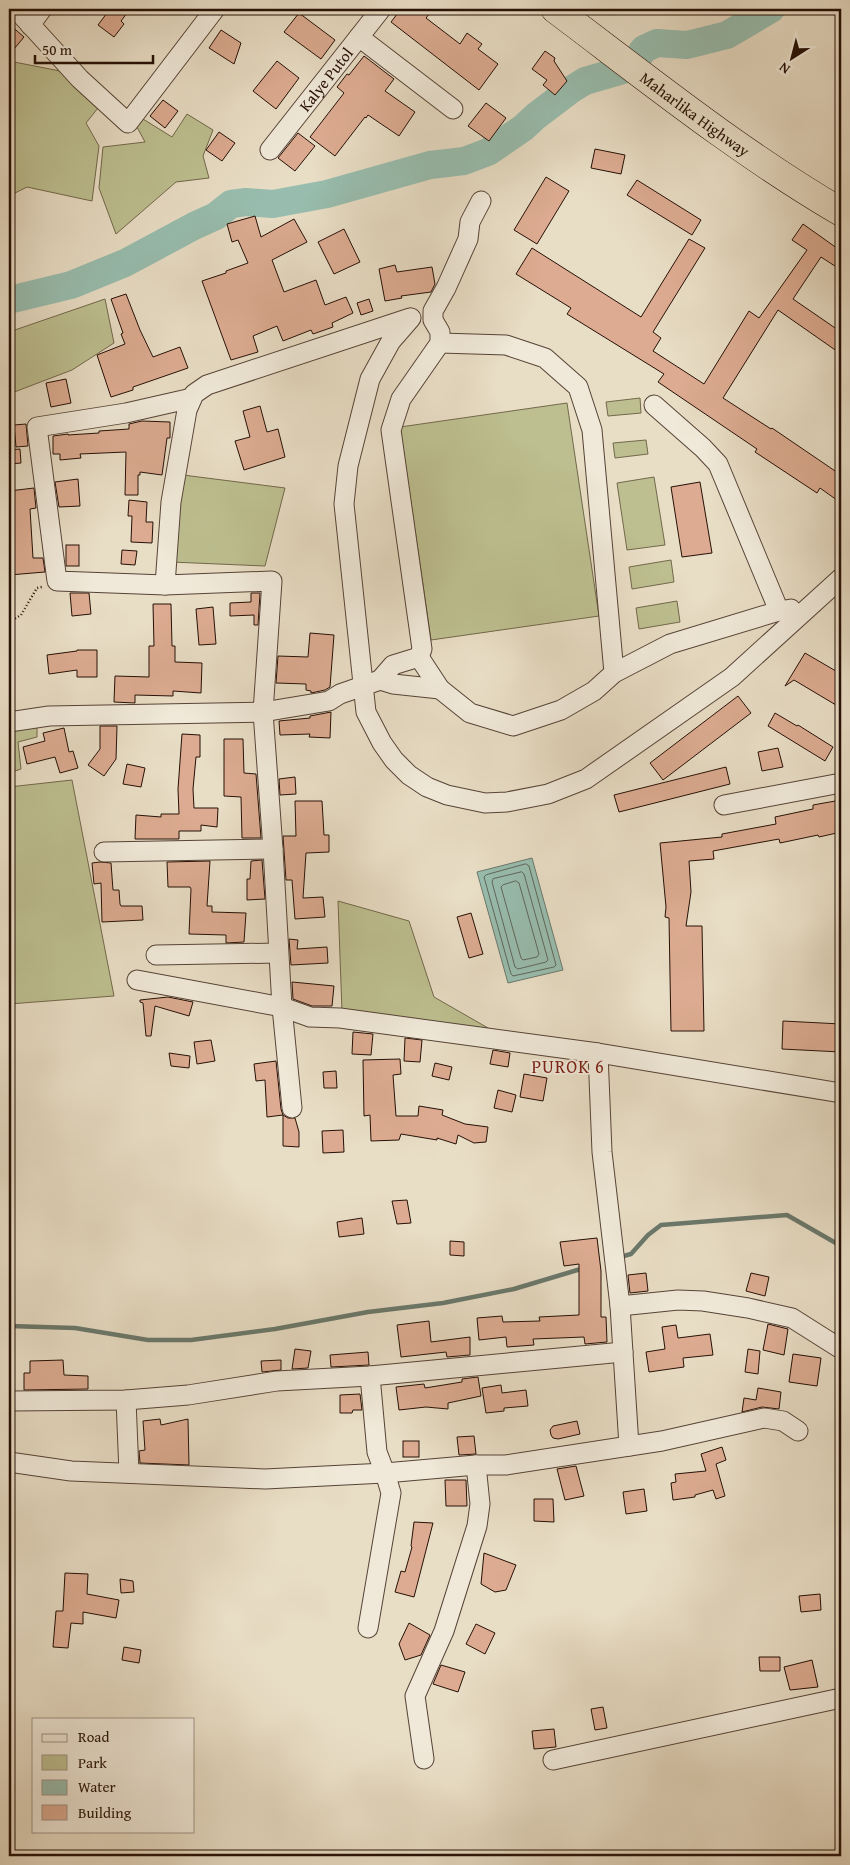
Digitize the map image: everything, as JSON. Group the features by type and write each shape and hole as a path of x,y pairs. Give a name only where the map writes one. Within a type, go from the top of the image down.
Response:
{"highway":[{"name":"Maharlika Highway","path":"555,9 733,142 841,212"}],"street":[{"path":"16,9 80,79 128,123 215,9"},
{"path":"30,24 42,9"},
{"name":"Kalye Putol","path":"270,150 381,9"},
{"path":"359,38 453,109"},
{"path":"419,657 422,648 421,630 391,430 401,399 440,343 440,332 433,320 433,311 446,288 468,239 470,222 481,200"},
{"path":"165,585 171,502 187,410 194,394 207,385 433,311"},
{"path":"410,318 391,341 370,379 348,466 344,504 372,683 366,712 394,760 427,787 448,795 485,803 548,794 586,779 732,677 841,578"},
{"path":"440,343 506,345 545,358 578,387 592,430 614,673"},
{"path":"192,398 126,413 37,427 56,581 165,585 272,581 263,712 274,849 278,953 292,1108"},
{"path":"654,405 703,448 718,464 779,611"},
{"path":"419,657 440,689 470,713 513,726 561,710 594,691 614,673 670,644 779,611 812,606"},
{"path":"9,722 49,716 263,712 329,701 340,694 372,683 393,665 419,657"},
{"path":"372,683 440,689"},
{"path":"724,805 841,783"},
{"path":"104,852 274,849"},
{"path":"156,955 278,953"},
{"path":"137,980 282,1007 310,1017 340,1018 598,1054 841,1093"},
{"path":"598,1054 602,1152 620,1306 629,1446"},
{"path":"620,1306 678,1300 703,1301 748,1308 792,1318 841,1349"},
{"path":"9,1401 126,1400 188,1395 277,1381 370,1376 623,1352"},
{"path":"368,1628 391,1493 377,1452 370,1376"},
{"path":"126,1400 130,1473"},
{"path":"9,1462 71,1471 265,1479 386,1474 476,1465 506,1465 662,1441 764,1418 783,1421 798,1431"},
{"path":"424,1760 415,1696 444,1631 477,1526 480,1504 476,1465"},
{"path":"553,1760 841,1698"}],"path":[{"path":"9,622 21,615 37,588 51,585 56,581"}],"green space":[{"path":"9,61 60,71 98,108 86,123 99,146 92,201 27,187 9,196"},
{"path":"187,114 213,130 203,156 209,178 176,182 116,234 99,188 103,147 145,142 137,127 143,119 172,137"},
{"path":"105,299 114,343 72,370 9,394 9,332"},
{"path":"640,398 641,413 608,416 606,402"},
{"path":"567,403 599,616 431,640 400,427"},
{"path":"646,440 648,454 615,458 613,443"},
{"path":"183,475 285,488 265,566 171,562"},
{"path":"654,477 665,545 627,550 617,483"},
{"path":"671,560 674,582 632,589 629,567"},
{"path":"677,601 680,622 639,629 636,608"},
{"path":"37,726 37,737 18,742 21,769 9,773 9,731"},
{"path":"72,780 114,996 9,1004 9,787"},
{"path":"338,901 409,921 434,997 495,1032 342,1012"}],"water":[{"path":"532,858 563,970 508,983 477,872"}],"building":[{"path":"110,9 130,9 121,21 124,24 114,37 98,25"},
{"path":"401,9 433,9 426,18 460,44 467,33 482,44 478,49 498,64 479,90 391,22"},
{"path":"299,13 335,40 321,59 284,32"},
{"path":"9,24 24,37 9,55"},
{"path":"221,30 241,43 234,64 209,48"},
{"path":"545,51 555,58 554,61 567,81 555,95 543,85 547,80 532,69"},
{"path":"364,56 394,79 385,91 415,112 399,136 368,115 335,156 310,137 344,93 337,87"},
{"path":"277,61 299,78 276,109 253,91"},
{"path":"163,100 178,111 165,128 150,116"},
{"path":"486,103 506,118 489,141 468,126"},
{"path":"219,132 235,143 222,161 206,150"},
{"path":"298,133 315,146 295,171 278,158"},
{"path":"595,149 625,155 621,174 591,168"},
{"path":"546,177 569,191 537,244 514,230"},
{"path":"637,180 701,220 692,235 627,195"},
{"path":"255,216 261,237 294,219 307,242 272,260 284,292 316,280 325,305 346,297 353,313 332,323 333,327 313,334 311,330 283,341 277,326 253,336 258,352 231,360 202,281 248,263 238,240 232,242 227,224"},
{"path":"803,224 841,251 841,270 821,257 793,299 841,332 841,354 778,310 723,398 772,428 841,475 841,503 820,488 817,493 755,452 757,449 658,382 664,374 567,314 571,308 516,274 532,248 641,317 689,239 705,248 653,332 661,338 653,351 704,384 749,311 759,318 807,250 792,240"},
{"path":"344,229 360,262 334,274 318,242"},
{"path":"395,265 397,272 432,267 435,284 431,292 401,296 402,298 385,301 379,269"},
{"path":"126,294 153,357 180,347 188,368 133,387 133,390 111,397 97,355 125,344 111,299"},
{"path":"369,299 373,311 361,315 357,303"},
{"path":"66,379 71,403 51,407 46,383"},
{"path":"260,406 267,432 278,429 285,457 244,470 235,441 250,437 243,411"},
{"path":"142,421 170,422 170,438 167,438 162,475 140,472 140,475 138,475 138,495 125,495 126,452 80,454 81,458 60,460 60,454 53,454 53,436 129,429 129,424"},
{"path":"26,424 28,446 16,447 14,425"},
{"path":"20,449 21,463 9,464 9,450"},
{"path":"78,479 80,506 59,507 55,482"},
{"path":"700,482 712,553 682,557 671,487"},
{"path":"34,488 36,508 30,509 33,558 43,558 45,572 9,575 9,491"},
{"path":"129,500 147,502 146,522 153,522 152,543 131,542 132,516 128,516"},
{"path":"66,545 79,545 79,566 66,566"},
{"path":"122,550 137,551 135,565 121,564"},
{"path":"70,593 89,593 91,614 72,616"},
{"path":"251,593 260,593 258,625 254,625 254,615 230,616 230,603 251,602"},
{"path":"153,604 171,604 172,646 175,646 175,662 202,663 201,693 173,691 173,696 135,695 135,703 114,702 115,676 149,677 149,646 154,646"},
{"path":"213,607 216,644 199,645 196,609"},
{"path":"310,633 334,635 330,687 311,693 311,691 306,690 306,684 276,683 278,656 308,657"},
{"path":"77,650 97,650 97,677 77,677 77,670 49,674 47,655"},
{"path":"805,653 841,674 841,708 794,680 785,686"},
{"path":"738,696 751,713 663,780 650,763"},
{"path":"331,712 330,738 309,737 310,734 280,735 279,721 310,718 310,716"},
{"path":"775,713 833,747 825,761 768,726"},
{"path":"100,726 117,726 116,759 104,776 88,765 100,749"},
{"path":"64,728 69,752 73,751 78,768 60,773 55,757 27,764 23,747 45,741 43,733"},
{"path":"182,734 200,735 200,757 196,757 193,789 194,808 218,808 217,827 201,825 201,831 179,831 179,839 135,839 136,815 161,817 161,814 179,814 178,789"},
{"path":"224,739 243,739 244,773 256,774 261,838 242,838 241,797 224,796"},
{"path":"778,748 783,767 762,771 758,752"},
{"path":"127,764 145,768 141,787 123,784"},
{"path":"726,767 730,784 619,812 614,795"},
{"path":"295,777 296,794 280,795 279,779"},
{"path":"841,800 841,832 780,843 779,839 713,851 714,859 689,861 691,892 686,926 702,926 704,1031 671,1031 669,918 665,917 666,907 660,843 722,837 722,834 776,824 775,817 813,809 813,805"},
{"path":"295,801 322,801 324,835 329,835 329,852 306,853 303,898 323,897 325,917 295,919 292,880 286,880 283,836 296,836"},
{"path":"262,860 265,899 247,900 247,879 250,879 251,861"},
{"path":"210,861 207,906 212,906 212,912 246,913 244,942 226,943 226,935 189,934 191,889 190,887 168,887 167,862"},
{"path":"92,863 111,863 113,890 119,890 121,906 142,906 143,920 102,922 101,883 94,884"},
{"path":"471,913 483,954 469,958 457,917"},
{"path":"289,939 298,940 297,949 327,947 328,963 291,965"},
{"path":"292,982 334,986 332,1006 312,1006 293,999"},
{"path":"168,997 193,1002 189,1016 155,1006 151,1036 146,1036 143,1003 140,1000"},
{"path":"783,1021 841,1024 841,1052 782,1049"},
{"path":"353,1032 373,1034 371,1055 352,1054"},
{"path":"405,1038 422,1040 420,1062 404,1061"},
{"path":"211,1040 215,1061 197,1064 194,1042"},
{"path":"493,1050 510,1053 508,1067 490,1064"},
{"path":"169,1053 190,1056 189,1068 171,1066"},
{"path":"400,1059 401,1074 393,1075 396,1116 418,1116 419,1106 443,1110 442,1115 465,1124 488,1127 486,1142 474,1143 458,1135 456,1144 437,1138 437,1140 401,1134 399,1140 371,1141 370,1115 364,1116 363,1060"},
{"path":"276,1061 283,1115 267,1117 265,1080 256,1081 254,1064"},
{"path":"435,1063 452,1067 449,1080 432,1076"},
{"path":"336,1071 337,1088 324,1088 323,1072"},
{"path":"524,1074 547,1078 543,1101 520,1097"},
{"path":"498,1090 516,1095 512,1112 494,1108"},
{"path":"283,1115 288,1118 295,1118 299,1132 299,1147 283,1146"},
{"path":"343,1130 344,1152 323,1153 322,1131"},
{"path":"407,1200 411,1223 397,1224 392,1201"},
{"path":"362,1218 364,1234 339,1237 337,1222"},
{"path":"597,1238 601,1271 601,1317 606,1317 607,1342 585,1344 584,1337 533,1339 534,1345 507,1347 506,1337 479,1340 477,1318 502,1316 503,1322 540,1321 539,1317 579,1315 579,1264 564,1266 560,1242"},
{"path":"450,1241 464,1242 464,1256 450,1255"},
{"path":"646,1273 648,1291 630,1293 628,1275"},
{"path":"751,1273 769,1277 765,1296 746,1291"},
{"path":"429,1321 431,1342 470,1337 470,1355 447,1357 446,1352 401,1357 397,1325"},
{"path":"768,1324 788,1329 784,1355 763,1350"},
{"path":"676,1325 678,1338 710,1334 713,1355 683,1358 684,1367 649,1372 646,1352 665,1349 662,1327"},
{"path":"295,1349 311,1351 308,1368 292,1369"},
{"path":"748,1349 760,1351 758,1374 745,1372"},
{"path":"368,1352 369,1365 331,1367 330,1355"},
{"path":"793,1354 821,1358 817,1386 789,1382"},
{"path":"63,1360 64,1375 88,1376 88,1389 24,1390 24,1373 30,1373 30,1361"},
{"path":"281,1360 281,1370 262,1372 261,1361"},
{"path":"478,1377 481,1396 448,1403 448,1409 426,1407 399,1410 396,1387 424,1384 425,1388 462,1382 462,1379"},
{"path":"501,1385 502,1393 526,1390 528,1406 504,1408 504,1411 486,1413 482,1388"},
{"path":"758,1388 781,1392 779,1409 762,1407 742,1412 744,1398 756,1400"},
{"path":"360,1394 362,1410 353,1410 352,1413 340,1413 340,1395"},
{"path":"160,1419 161,1425 188,1419 189,1465 140,1463 139,1451 145,1450 143,1421"},
{"path":"577,1421 580,1434 558,1439 553,1438 551,1435 550,1430 553,1426"},
{"path":"474,1436 476,1454 459,1455 457,1437"},
{"path":"403,1441 419,1441 419,1457 403,1457"},
{"path":"722,1447 726,1460 716,1464 725,1496 716,1499 713,1490 695,1495 695,1497 673,1500 671,1483 676,1482 675,1474 706,1471 701,1454"},
{"path":"576,1466 584,1496 565,1500 557,1469"},
{"path":"445,1480 466,1480 467,1506 446,1506"},
{"path":"644,1489 647,1511 626,1514 623,1492"},
{"path":"534,1499 553,1499 554,1522 534,1521"},
{"path":"414,1522 433,1523 414,1597 395,1592 401,1571 405,1572 412,1547"},
{"path":"484,1553 516,1565 506,1590 495,1592 481,1584"},
{"path":"65,1573 88,1574 87,1594 119,1600 116,1618 83,1612 83,1624 71,1623 68,1648 53,1647 56,1611 63,1611"},
{"path":"120,1579 133,1581 134,1592 121,1593"},
{"path":"820,1594 821,1610 801,1612 799,1596"},
{"path":"409,1623 430,1635 421,1655 405,1660 399,1644"},
{"path":"476,1624 495,1633 485,1654 466,1644"},
{"path":"124,1647 141,1650 139,1663 122,1660"},
{"path":"759,1657 780,1657 780,1671 760,1671"},
{"path":"812,1660 818,1687 790,1690 784,1667"},
{"path":"441,1665 465,1672 458,1692 433,1684"},
{"path":"603,1707 607,1728 595,1730 591,1709"},
{"path":"554,1729 556,1747 534,1749 532,1731"}],"waterway":[{"path":"9,300 71,285 125,263 216,216 231,204 246,202 273,204 327,194 430,165 464,161 488,152 523,128 569,91 585,81 623,70 635,61 644,49 657,43 687,45 727,35 771,9"},
{"path":"620,1257 631,1254 648,1235 661,1225 787,1215 841,1246"},
{"path":"9,1326 75,1328 148,1340 191,1340 275,1329 368,1312 443,1303 514,1289 584,1268"}],"district":[{"name":"PUROK 6","path":"568,1067"}]}
